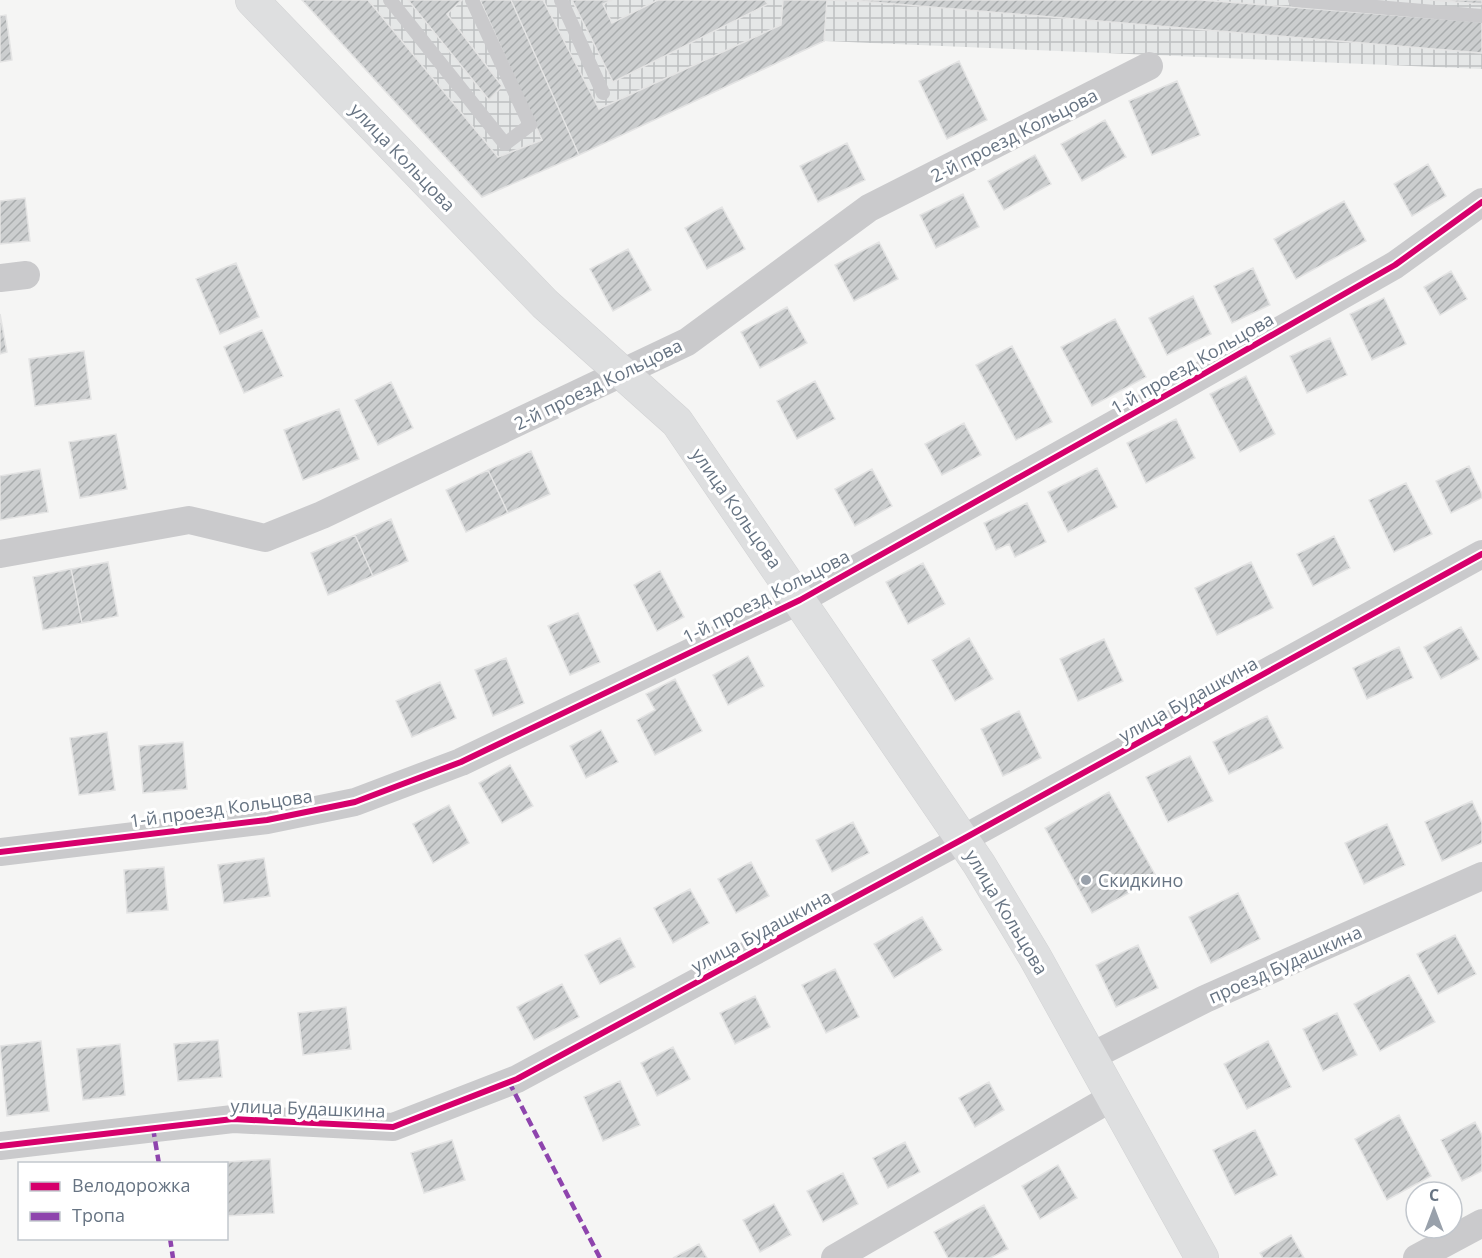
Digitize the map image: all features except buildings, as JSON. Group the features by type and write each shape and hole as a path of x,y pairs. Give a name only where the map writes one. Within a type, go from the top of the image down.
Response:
{"street":[{"name":"улица Кольцова","path":"252,0 545,304 677,422 963,839 1035,957 1202,1258"},
{"name":"2-й проезд Кольцова","path":"0,554 189,520 265,538 322,515 687,342 869,208 1149,66"},
{"name":"1-й проезд Кольцова","path":"0,852 267,820 355,802 461,762 800,600 1395,265 1482,202"},
{"name":"улица Будашкина","path":"0,1146 233,1119 393,1127 517,1078 963,839 1482,554"},
{"name":"проезд Будашкина","path":"1090,1057 1205,999 1482,876"},
{"path":"835,1258 1113,1097"},
{"path":"1417,1258 1482,1224"}],"lane":[{"path":"390,0 505,144 530,125 472,0"},
{"path":"561,0 603,93"},
{"path":"1295,0 1482,16"}],"shaded area":[{"path":"302,0 1482,0 1482,69 825,41 579,155 482,197"}],"marked path":[{"path":"509,1082 600,1258"},
{"path":"153,1128 159,1162"},
{"path":"170,1240 173,1258"}],"cycle path":[{"path":"0,852 267,820 355,802 461,762 800,600 1395,265 1482,202"},
{"path":"0,1146 233,1119 393,1127 517,1079 963,839 1482,554"}],"place":[{"name":"Скидкино","path":"1086,880"}]}
